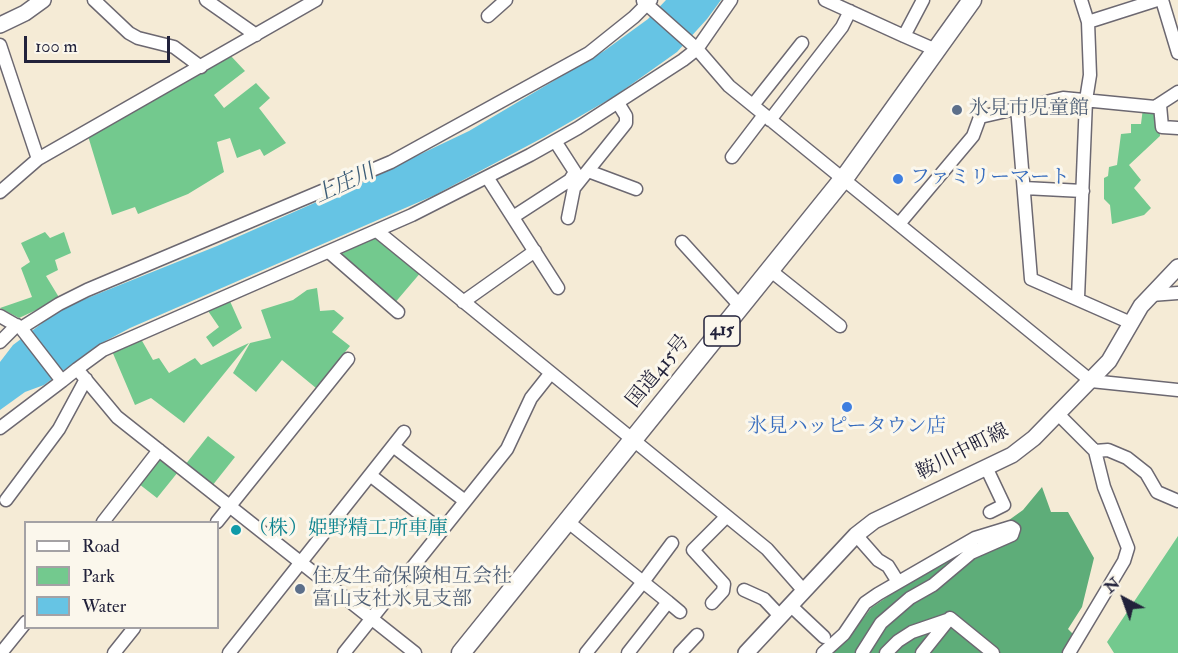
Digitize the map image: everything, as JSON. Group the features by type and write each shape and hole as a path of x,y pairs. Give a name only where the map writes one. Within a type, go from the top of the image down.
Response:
{"highway":[{"name":"国道415号","path":"461,653 771,272 972,0"}],"main road":[{"path":"0,25 25,13 43,0"},
{"name":"鞍川中町線","path":"746,653 855,535 874,521 1012,455 1058,414 1109,361 1131,323 1151,296 1178,267"}],"street":[{"path":"94,0 129,33 138,38 174,47 201,67"},
{"path":"206,0 256,35"},
{"path":"0,192 38,159 316,0"},
{"path":"488,16 506,0"},
{"path":"0,428 103,350 377,231 555,141 618,103 695,48 731,0"},
{"path":"825,0 936,50"},
{"path":"904,36 922,0"},
{"path":"1078,298 1086,100 1090,75 1088,22 1081,0"},
{"path":"1088,22 1157,0"},
{"path":"1162,0 1178,52"},
{"path":"0,342 19,327 87,290 391,162 589,53 648,3 695,48 729,86 1091,381 1178,390"},
{"path":"732,157 842,27 850,11"},
{"path":"753,105 802,43"},
{"path":"0,45 38,159"},
{"path":"899,224 973,136 980,117 1063,98 1160,105 1178,92"},
{"path":"568,218 574,188 626,123 626,116 618,103"},
{"path":"1160,105 1162,127 1178,128"},
{"path":"1017,107 1030,279 1131,323"},
{"path":"513,217 570,180 575,172 555,141"},
{"path":"588,171 636,189"},
{"path":"487,177 558,288"},
{"path":"1023,188 1083,191"},
{"path":"377,231 767,549 804,591"},
{"path":"682,242 741,307"},
{"path":"463,302 535,250"},
{"path":"329,252 398,312"},
{"path":"771,272 840,326"},
{"path":"1151,296 1178,292"},
{"path":"0,316 19,327 61,380"},
{"path":"217,521 348,359"},
{"path":"77,369 110,411 415,653"},
{"path":"344,653 507,449 531,398 550,374"},
{"path":"6,500 59,429 86,380"},
{"path":"1058,414 1095,451 1104,487 1128,548 1124,561 1069,653"},
{"path":"229,653 404,432"},
{"path":"393,446 465,501"},
{"path":"104,521 159,450"},
{"path":"1095,451 1108,450 1127,458 1146,473 1157,492 1165,498 1178,501"},
{"path":"986,467 1004,505 990,512"},
{"path":"370,475 442,531"},
{"path":"712,603 723,591 724,584 693,550 726,517"},
{"path":"567,521 680,612"},
{"path":"823,653 844,634 865,603 975,538 1011,527 1014,529 1012,535 971,552 933,585 910,598 881,623 862,653"},
{"path":"855,535 878,560 888,566 898,582"},
{"path":"586,653 672,543"},
{"path":"744,590 785,611 824,637"},
{"path":"628,653 668,602"},
{"path":"886,653 898,640 912,632 950,618"},
{"path":"922,653 950,618"},
{"path":"950,618 993,653"},
{"path":"1,653 24,624"},
{"path":"114,653 132,629"},
{"path":"680,653 697,635"}],"green space":[{"path":"230,55 245,71 214,95 224,108 256,83 270,98 259,108 286,143 264,156 260,149 237,158 230,138 217,142 224,172 188,194 138,214 135,207 112,215 88,136"},
{"path":"1143,108 1158,109 1160,136 1129,165 1141,180 1134,188 1151,208 1144,215 1112,224 1110,205 1104,199 1104,178 1108,176 1109,167 1117,165 1121,134 1131,133 1131,124 1141,124"},
{"path":"45,232 50,238 64,232 71,253 55,260 58,270 46,276 60,299 19,318 0,308 32,297 21,268 30,262 21,243"},
{"path":"376,232 422,271 393,305 332,252"},
{"path":"317,288 320,311 334,310 344,318 332,332 350,346 316,388 282,360 256,392 233,373 250,343 271,338 261,310 293,300 307,290"},
{"path":"229,299 242,328 213,347 206,337 219,327 206,308"},
{"path":"141,339 153,360 159,358 169,373 195,358 201,365 249,343 184,423 151,398 135,405 112,351"},
{"path":"208,436 235,457 212,486 185,465"},
{"path":"159,458 178,472 157,498 139,484"},
{"path":"1042,487 1051,512 1068,512 1094,558 1082,607 1068,629 1074,635 1063,653 830,653 853,632 871,608 906,584 977,543 1023,510"},
{"path":"1178,536 1178,653 1114,653 1107,642"}],"water":[{"path":"666,0 721,0 677,52 615,96 435,195 130,328 98,345 44,385 25,392 0,410 0,362 13,345 53,315 75,303 217,246 364,181 469,131 604,51 648,19"}],"place":[{"name":"氷見市児童館","path":"957,110"},
{"name":"ファミリーマート","path":"898,179"},
{"name":"氷見ハッピータウン店","path":"847,407"},
{"name":"（株）姫野精工所車庫","path":"236,530"},
{"name":"住友生命保険相互会社 富山支社氷見支部","path":"300,589"}],"water label":[{"name":"上庄川","path":"345,185"}]}
